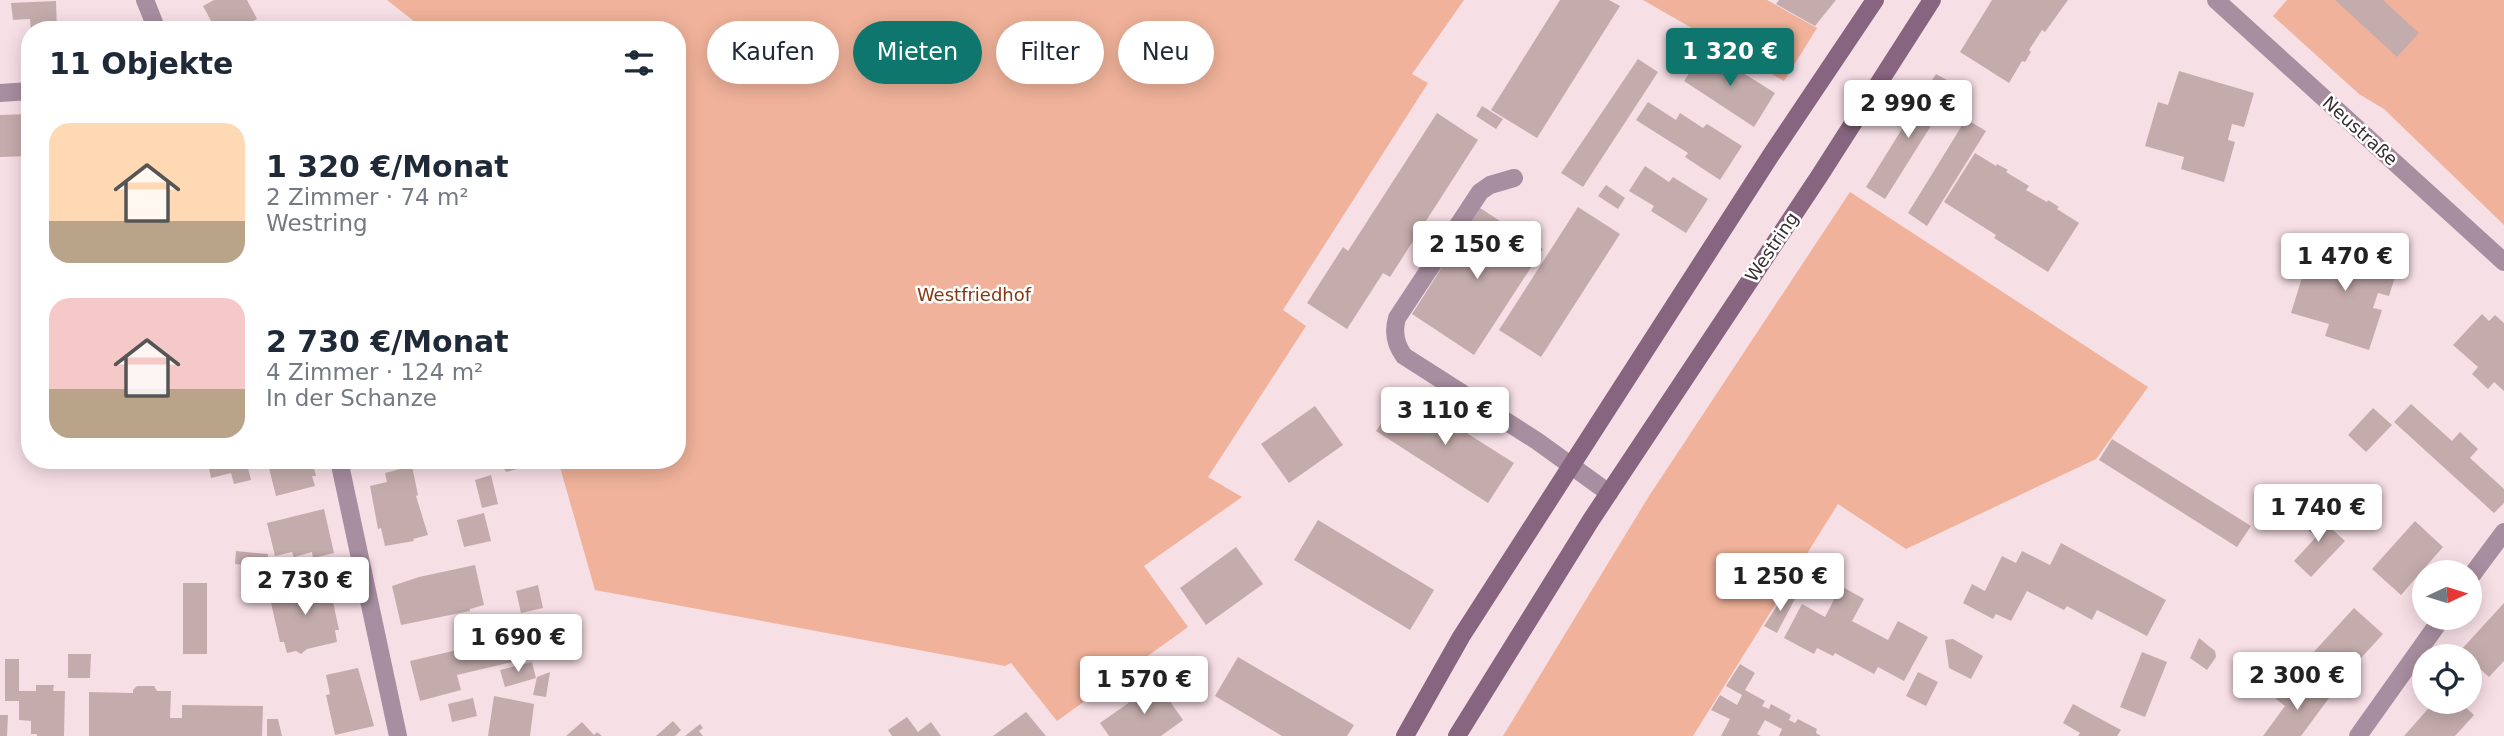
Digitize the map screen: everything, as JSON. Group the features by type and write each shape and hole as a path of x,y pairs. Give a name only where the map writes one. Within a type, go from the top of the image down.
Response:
{"main road":[{"path":"1405,736 1461,637 1771,155 1875,0"},
{"name":"Westring","path":"1457,736 1609,493 1820,175 1932,0"}],"street":[{"path":"145,0 153,21"},
{"name":"Neustraße","path":"2216,0 2504,262"},
{"path":"0,93 21,92"},
{"path":"1514,178 1490,185 1480,192 1396,318 1396,342 1404,356 1573,465 1609,493"},
{"path":"341,469 398,736"},
{"path":"2482,562 2504,532"},
{"path":"2358,736 2433,630"}],"green space":[{"name":"Westfriedhof","path":"387,0 1464,0 1412,74 1428,83 1283,310 1306,326 1208,477 1242,497 1144,566 1188,627 1057,721 1011,663 1005,666 595,590 561,469 686,469 686,21 414,21"},
{"path":"1643,0 1767,0 1817,28 1784,81"},
{"path":"2287,0 2504,0 2504,225 2384,109 2359,94 2273,16"},
{"path":"1850,192 2148,387 2096,459 1906,549 1838,504 1693,736 1503,736 1649,496"}],"building":[{"path":"214,0 247,0 257,19 211,21 203,6"},
{"path":"1560,0 1609,0 1620,6 1537,138 1491,110"},
{"path":"1779,0 1836,0 1815,26 1776,4"},
{"path":"1992,0 2068,0 2045,32 2042,30 2025,62 2022,61 2009,83 1960,52"},
{"path":"2335,0 2383,0 2419,33 2397,57"},
{"path":"56,1 57,21 13,20 11,3"},
{"path":"1705,49 1775,93 1754,127 1684,81"},
{"path":"1638,59 1658,72 1583,187 1561,173"},
{"path":"2179,71 2254,93 2244,127 2232,124 2228,140 2235,142 2224,182 2181,169 2184,157 2145,146 2158,102 2168,105"},
{"path":"1936,74 1947,80 1934,100 1944,105 1885,199 1866,187"},
{"path":"1648,102 1676,120 1680,113 1703,128 1707,124 1742,146 1720,180 1685,157 1688,153 1636,120"},
{"path":"1482,106 1503,119 1496,129 1476,116"},
{"path":"1437,113 1478,140 1390,277 1383,273 1347,329 1307,303 1343,247 1348,251"},
{"path":"21,114 21,156 0,157 0,115"},
{"path":"1966,119 1986,131 1927,226 1908,213"},
{"path":"1975,153 2008,170 2006,172 2029,186 2026,190 2047,202 2048,200 2079,223 2048,272 1944,202"},
{"path":"1645,166 1669,182 1673,177 1708,199 1686,233 1651,211 1654,206 1629,191"},
{"path":"1606,185 1625,198 1618,209 1598,196"},
{"path":"1578,207 1620,234 1541,357 1499,330"},
{"path":"1480,208 1543,249 1474,355 1412,314"},
{"path":"2324,239 2399,264 2389,296 2378,293 2373,308 2382,310 2369,350 2325,336 2329,324 2291,313 2305,268 2314,271"},
{"path":"2482,314 2489,321 2495,315 2504,323 2504,391 2494,382 2488,389 2472,374 2478,367 2453,345"},
{"path":"1402,392 1514,463 1488,503 1376,431"},
{"path":"2411,404 2452,441 2460,432 2478,449 2470,458 2504,489 2504,503 2494,513 2394,422"},
{"path":"1315,406 1343,445 1289,483 1261,444"},
{"path":"2373,408 2392,425 2366,452 2348,435"},
{"path":"2112,439 2251,526 2237,547 2099,460"},
{"path":"209,469 248,469 251,480 234,484 231,473 211,478"},
{"path":"269,469 314,469 316,476 312,476 315,486 276,496"},
{"path":"413,469 418,495 416,496 428,535 413,539 414,541 385,546 381,528 378,529 370,486 387,482 385,473"},
{"path":"491,475 498,504 482,508 475,480"},
{"path":"324,509 334,553 313,558 312,552 294,557 292,552 275,556 267,523"},
{"path":"2310,509 2345,541 2311,577 2294,561 2316,537 2299,522"},
{"path":"484,513 491,541 464,547 457,520"},
{"path":"1318,520 1434,590 1410,630 1294,560"},
{"path":"2415,521 2443,547 2432,560 2412,560 2412,582 2401,595 2372,569"},
{"path":"2061,543 2166,600 2147,636 2097,610 2092,620 2067,606 2064,610 2027,591 2011,621 1996,614 1993,619 1963,603 1972,584 1985,591 2002,556 2016,563 2022,551 2050,565"},
{"path":"1236,547 1263,584 1206,625 1180,588"},
{"path":"236,551 268,554 267,567 235,564"},
{"path":"475,565 484,605 470,611 401,625 392,586 419,577"},
{"path":"283,582 325,586 327,594 331,592 339,630 335,630 337,642 307,649 301,654 296,651 287,653 284,642 280,642 271,603 275,602 273,591 284,588"},
{"path":"183,583 207,583 207,654 183,654"},
{"path":"538,585 543,608 521,613 516,591"},
{"path":"1841,586 1864,599 1852,621 1888,640 1898,621 1928,637 1904,681 1878,667 1874,674 1835,653 1833,656 1817,648 1814,654 1784,638 1802,604 1825,617"},
{"path":"1786,592 1796,597 1777,633 1764,626"},
{"path":"2504,603 2504,661 2489,677 2482,671 2482,644 2466,644"},
{"path":"2354,608 2383,634 2340,681 2311,655"},
{"path":"492,624 495,636 468,642 464,631"},
{"path":"2199,638 2215,651 2216,657 2207,670 2190,658"},
{"path":"1953,639 1983,656 1971,679 1949,668 1945,640"},
{"path":"483,644 484,648 495,645 496,653 526,645 529,658 457,675 461,690 420,701 410,661"},
{"path":"2142,652 2167,662 2145,717 2120,707"},
{"path":"68,654 91,654 90,678 68,678"},
{"path":"1238,657 1354,725 1347,736 1282,736 1215,696"},
{"path":"5,659 19,659 19,691 36,691 36,685 54,685 53,691 65,691 64,736 31,734 31,721 19,720 19,701 5,701"},
{"path":"532,662 536,678 505,687 500,670"},
{"path":"1740,664 1755,673 1745,690 1765,701 1762,706 1769,709 1771,704 1791,715 1789,720 1795,723 1798,719 1817,729 1816,733 1821,736 1779,736 1782,729 1765,720 1757,734 1761,736 1721,736 1730,719 1711,710 1720,695 1737,705 1742,695 1726,686"},
{"path":"358,668 374,726 335,735 326,695 330,694 326,675"},
{"path":"550,672 546,697 533,695 537,677"},
{"path":"1918,672 1938,682 1926,706 1906,696"},
{"path":"1157,683 1183,720 1161,736 1109,736 1100,723"},
{"path":"2310,684 2329,698 2301,736 2263,736 2285,706 2276,699 2285,686 2301,697"},
{"path":"137,686 154,686 157,691 171,691 170,718 182,718 182,705 263,706 262,736 89,736 89,692 133,693"},
{"path":"494,696 534,704 530,736 488,736"},
{"path":"473,698 477,716 452,722 448,704"},
{"path":"2073,704 2121,730 2117,736 2078,736 2080,733 2063,723"},
{"path":"1026,712 1046,736 993,736"},
{"path":"2423,714 2474,715 2455,736 2404,736"},
{"path":"0,715 8,715 7,736 0,736"},
{"path":"907,717 918,732 931,722 941,736 892,736 888,730"},
{"path":"267,719 278,719 282,736 267,736"},
{"path":"673,721 681,730 675,736 656,736"},
{"path":"582,722 594,735 597,732 602,736 566,736"},
{"path":"700,724 703,728 699,731 703,736 685,736"}]}
